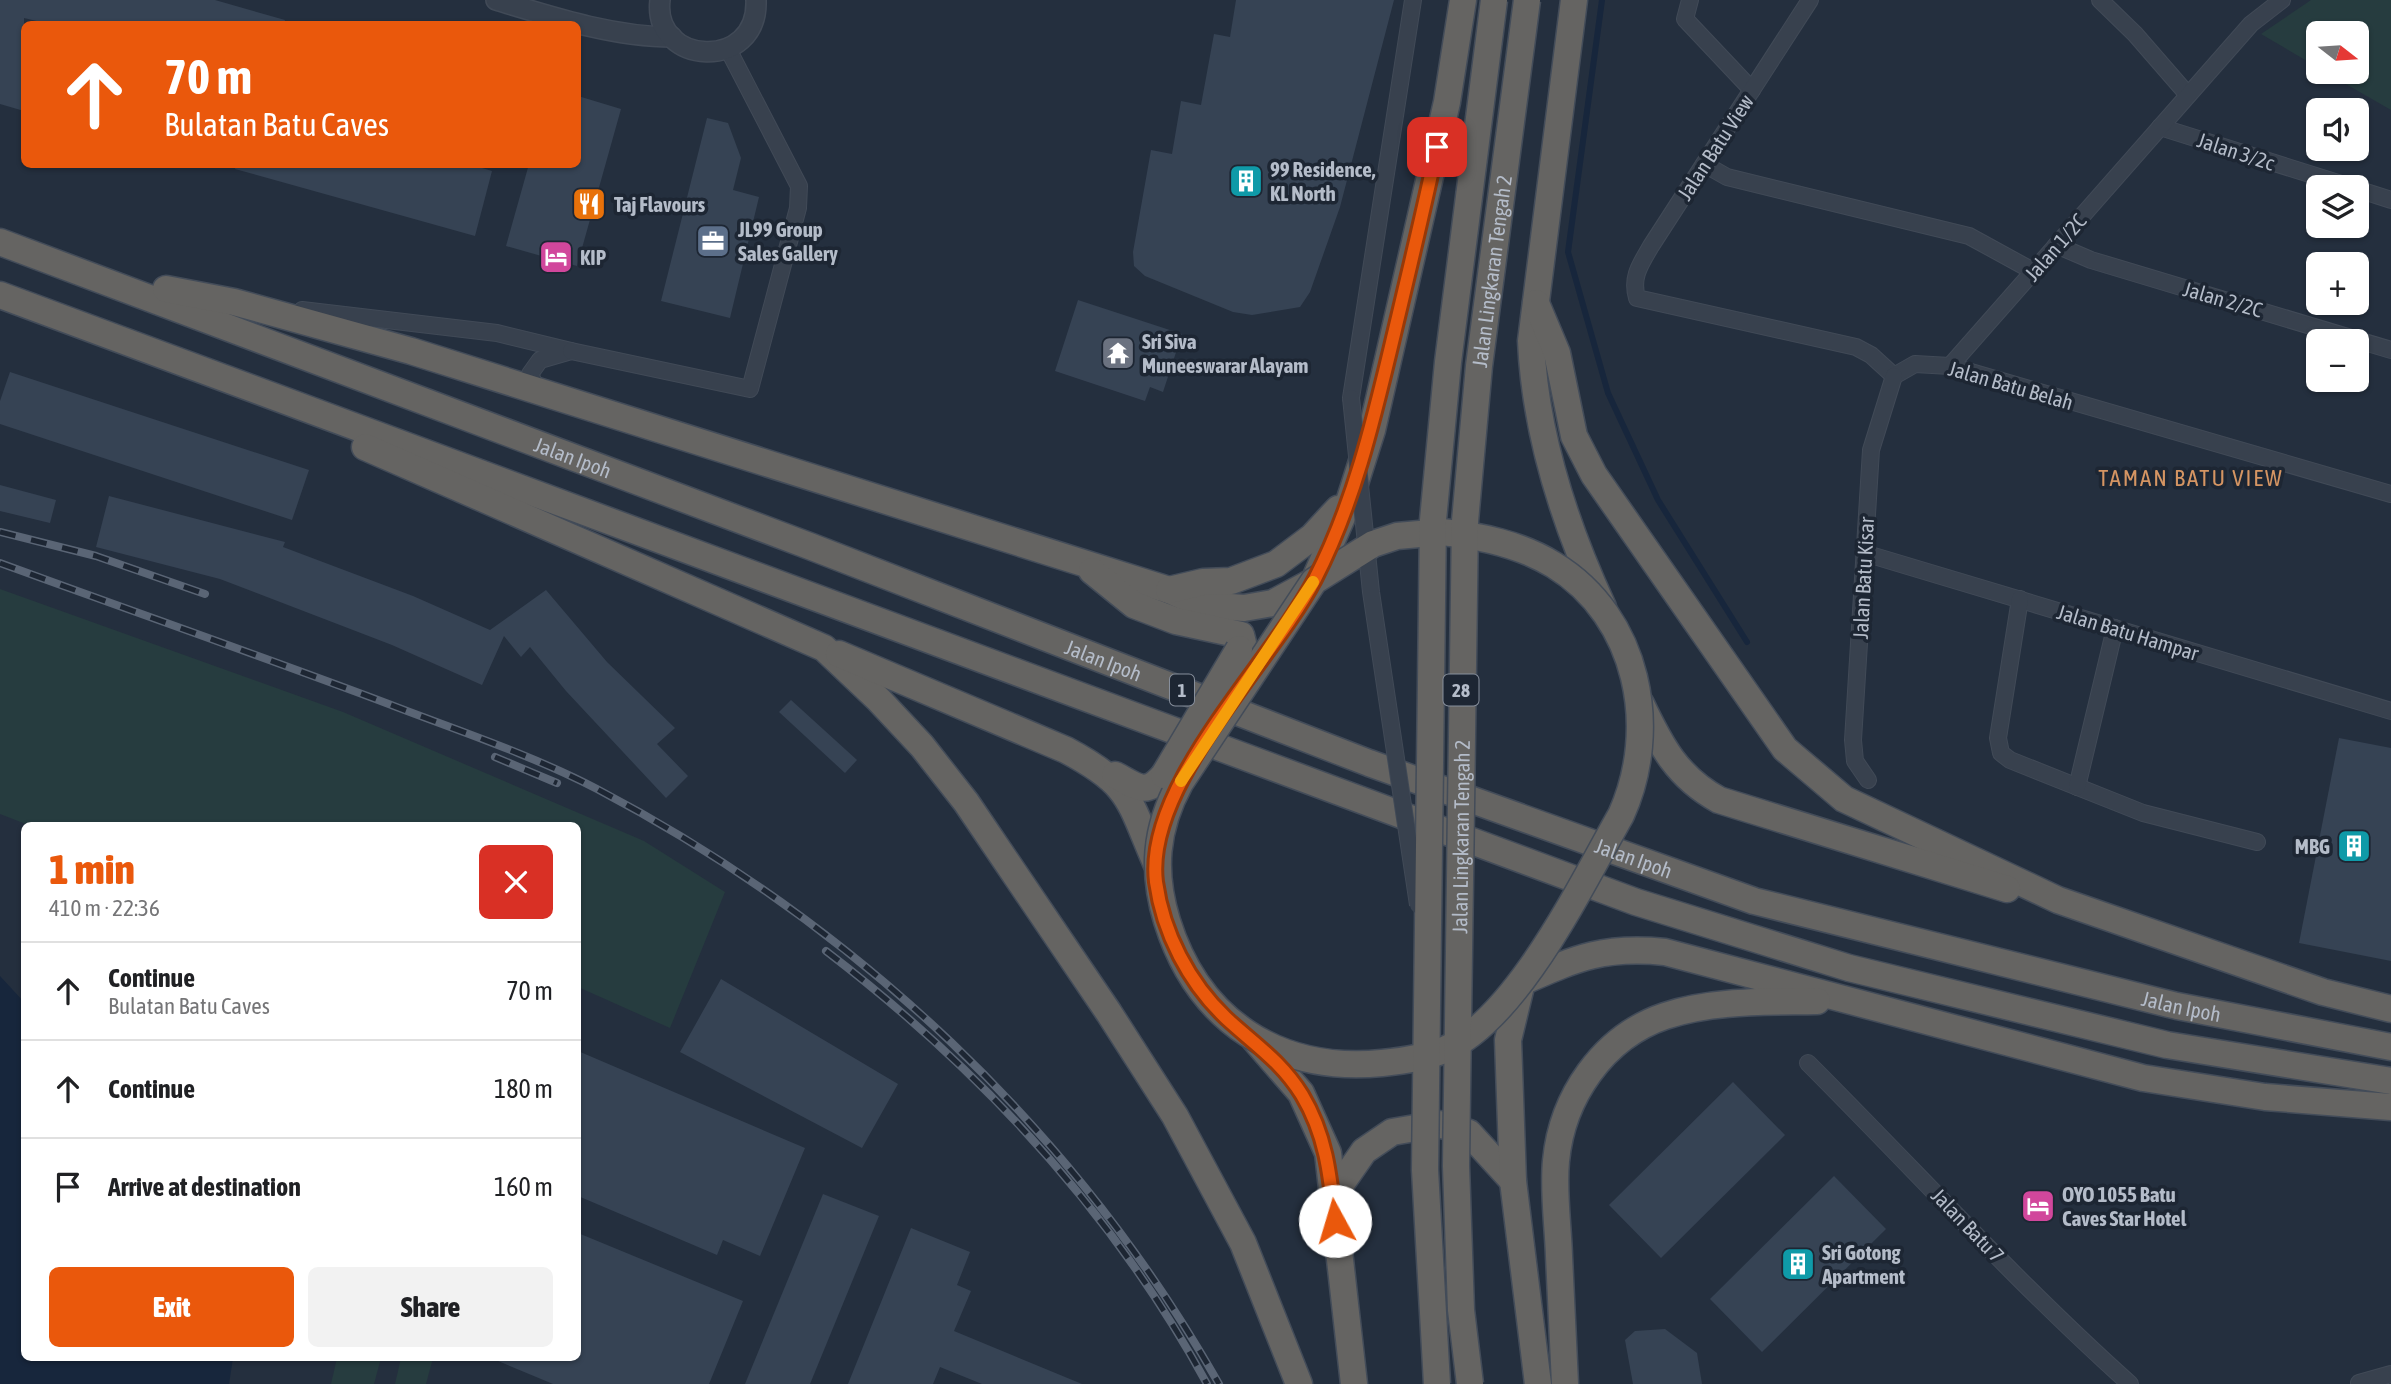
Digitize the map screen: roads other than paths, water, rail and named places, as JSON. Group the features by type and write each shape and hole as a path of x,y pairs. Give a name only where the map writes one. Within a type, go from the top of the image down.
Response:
{"highway":[{"path":"1156,863 1170,802 1180,783 1314,581 1350,499 1372,430 1428,191 1447,102 1463,0"},
{"name":"Jalan Lingkaran Tengah 2","path":"1437,1384 1425,1170 1433,520 1448,362 1494,0"},
{"name":"Jalan Lingkaran Tengah 2","path":"1470,1384 1461,1310 1457,1166 1465,521 1479,366 1527,0"},
{"path":"1574,0 1531,341 1538,415 1574,544 1630,659 1641,704 1670,761 1693,784 1718,800 1986,885 2058,900"},
{"name":"Jalan Ipoh","path":"0,242 812,547 1369,762 1754,901 2176,1006 2391,1047"},
{"path":"96,276 234,302 411,351 1169,590 1202,605 1244,608 1273,603 1373,544 1397,536 1432,532 1460,534 1519,548 1552,564 1581,586 1610,621"},
{"name":"Jalan Ipoh","path":"0,295 1636,902 1849,968 2167,1045 2391,1081"},
{"path":"1536,303 1558,353 1574,436 1594,475 1785,749 1844,799 2058,900 2323,992 2391,1009"},
{"path":"81,325 460,486 824,648 965,706 1145,789 1152,787 1164,775 1243,643 1241,635 1176,621 1134,605 1080,562"},
{"path":"1169,590 1203,582 1231,581 1276,564 1312,537 1350,499"},
{"path":"824,648 905,728 966,802 1139,1059 1175,1116 1242,1242 1299,1384"},
{"path":"1255,1040 1283,1052 1335,1064 1399,1062 1445,1050 1486,1021 1522,982 1621,815 1632,791 1640,750 1641,704"},
{"path":"1100,768 1131,801 1156,863 1160,897 1185,968 1224,1016 1255,1040 1301,1093 1316,1122 1328,1153 1354,1384"},
{"path":"1522,982 1576,959 1627,948 1665,952 2143,1077 2266,1097 2391,1107"},
{"path":"1522,982 1508,1040 1513,1181 1538,1384"},
{"path":"1565,1384 1556,1163 1573,1099 1587,1075 1619,1040 1646,1023 1666,1015 1705,1006 1847,1000"},
{"path":"1332,1197 1364,1151 1374,1144 1392,1132 1439,1124 1469,1133 1513,1181"}],"street":[{"path":"496,0 574,21"},
{"path":"660,0 663,23 672,37 698,52 728,49 749,30 755,18 756,0"},
{"path":"1413,0 1351,398 1371,592 1426,958"},
{"path":"1690,0 1685,19 1752,90"},
{"name":"Jalan Batu View","path":"1810,0 1636,271 1633,285 1637,298 1856,347 1871,355 1895,376"},
{"path":"2100,0 2135,34 2188,95"},
{"name":"Jalan 1/2C","path":"1950,366 2250,24 2282,0"},
{"path":"581,23 649,37 672,37"},
{"path":"234,302 497,333 750,389 798,208 799,186 728,49"},
{"name":"Jalan 3/2c","path":"2160,127 2313,175"},
{"path":"1704,164 1727,177 1969,236 2033,271"},
{"path":"2369,193 2391,200"},
{"name":"Jalan 2/2C","path":"2056,245 2091,260 2391,350"},
{"path":"538,392 530,374 540,360 571,351"},
{"name":"Jalan Batu Belah","path":"1895,376 1916,365 1950,366 2391,494"},
{"name":"Jalan Batu Kisar","path":"1868,780 1855,761 1853,740 1864,553 1871,450 1895,376"},
{"name":"Jalan Batu Hampar","path":"1864,553 2391,711"},
{"path":"2020,599 1998,738 2001,753 2010,760 2143,813 2256,842"},
{"path":"2077,788 2115,628"},
{"name":"Jalan Batu 7","path":"1808,1063 1958,1214 2053,1315 2130,1384"},
{"path":"2359,1383 2391,1374"}],"water":[{"path":"0,976 21,999 21,1361 233,1361 229,1384 0,1384"}],"waterway":[{"path":"1602,0 1568,252 1608,393 1658,500 1747,642"}],"railway":[{"path":"0,532 96,556 205,594"},
{"path":"0,563 338,685 546,765 597,789 692,843 783,904 870,970 951,1042 1027,1120 1097,1203 1162,1291 1219,1384"},
{"path":"495,757 557,783"},
{"path":"826,951 883,996 937,1044 990,1095 1039,1148 1086,1203 1130,1261 1207,1384"}],"place":[{"name":"99 Residence, KL North","path":"1246,181"},
{"name":"Taj Flavours","path":"589,204"},
{"name":"JL99 Group Sales Gallery","path":"713,241"},
{"name":"KIP","path":"556,257"},
{"name":"Sri Siva Muneeswarar Alayam","path":"1118,353"},
{"name":"MBG","path":"2354,846"},
{"name":"OYO 1055 Batu Caves Star Hotel","path":"2038,1206"},
{"name":"Sri Gotong Apartment","path":"1798,1264"}],"district":[{"name":"TAMAN BATU VIEW","path":"2191,478"}]}
